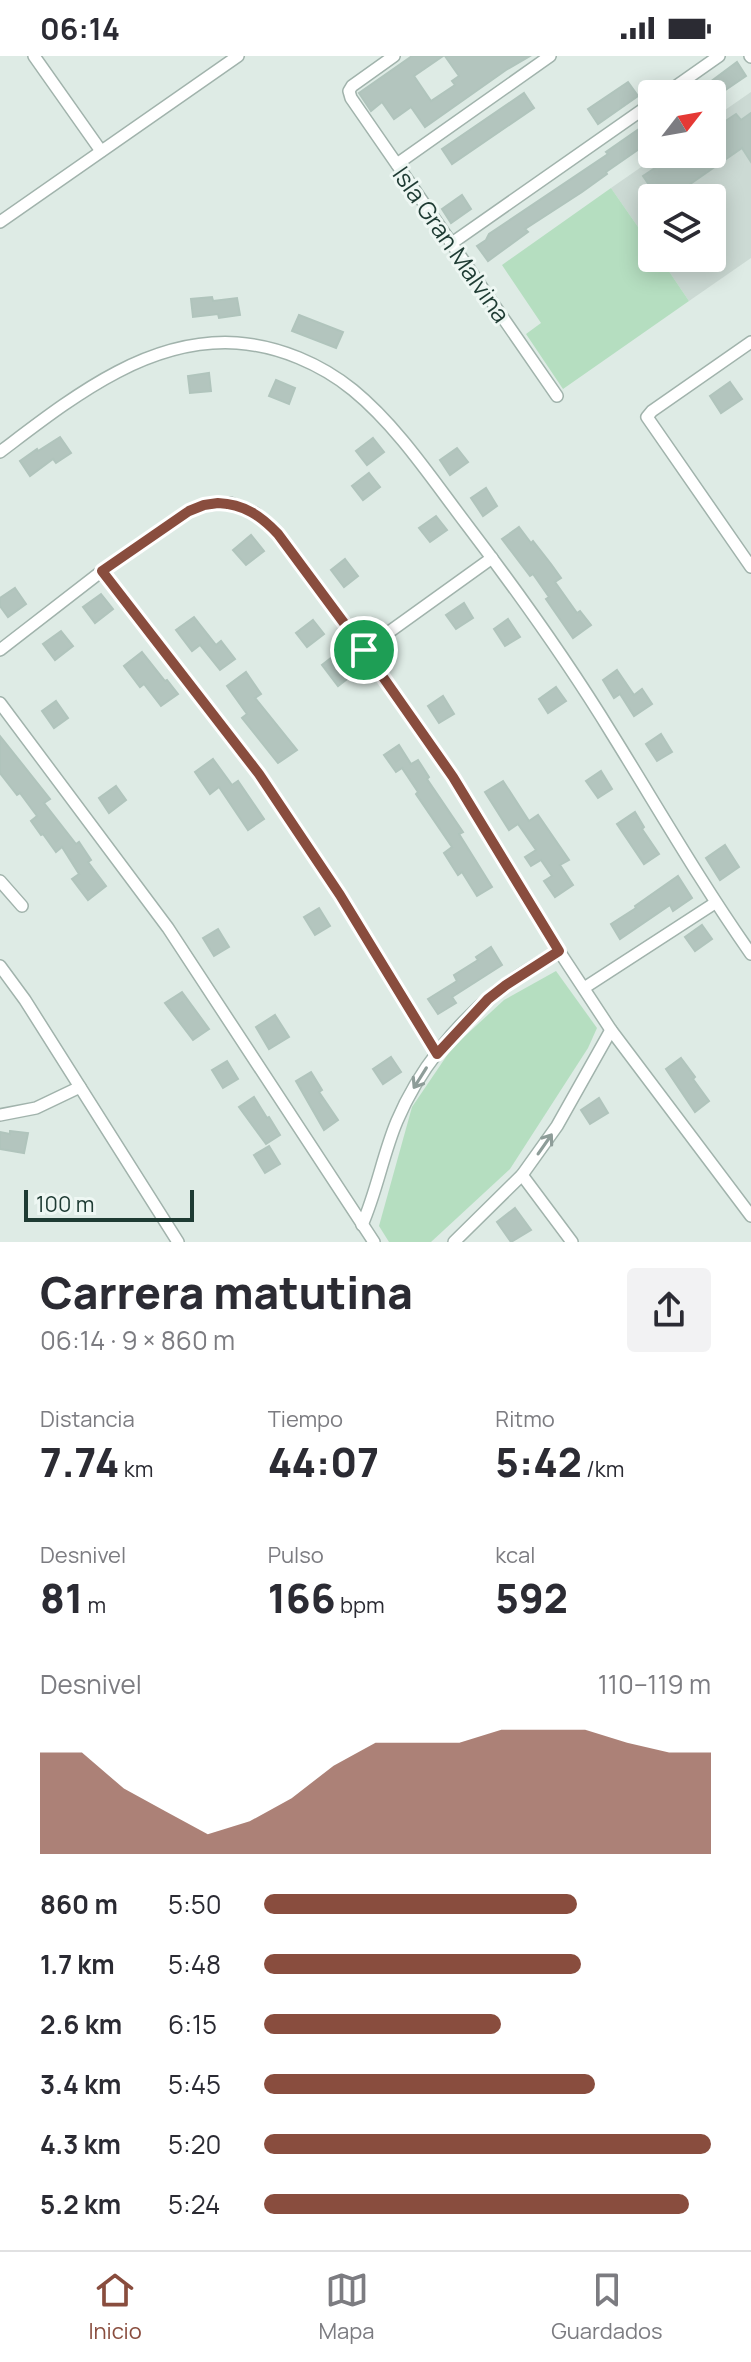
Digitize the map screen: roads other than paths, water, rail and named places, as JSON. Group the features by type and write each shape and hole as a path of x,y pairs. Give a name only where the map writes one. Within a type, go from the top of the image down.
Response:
{"street":[{"path":"34,56 101,151"},
{"path":"0,222 238,56"},
{"name":"Isla Gran Malvina","path":"394,56 352,86 349,91 351,98 557,396"},
{"path":"397,164 550,56"},
{"path":"685,80 719,56"},
{"path":"452,243 638,113"},
{"path":"751,342 647,417 751,567"},
{"path":"0,452 102,380 157,354 185,346 212,343 256,345 309,362 354,391 407,446 492,558 611,731 715,903 751,954"},
{"path":"0,650 102,571 189,511 204,505 230,503 268,522 364,650 453,777 611,1030 751,1216"},
{"path":"364,650 492,558"},
{"path":"102,571 259,774 340,895 437,1054"},
{"path":"0,703 168,928 374,1242"},
{"path":"0,881 22,906"},
{"path":"584,988 715,903"},
{"path":"362,1225 397,1121 415,1085 437,1054 488,999 559,951"},
{"path":"0,966 25,1000 178,1242"},
{"path":"454,1242 522,1175 557,1126 611,1030"},
{"path":"0,1115 36,1108 80,1087"},
{"path":"522,1175 572,1242"}]}
